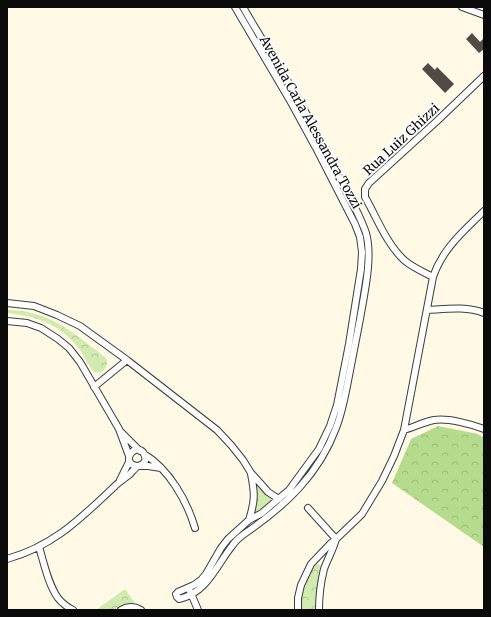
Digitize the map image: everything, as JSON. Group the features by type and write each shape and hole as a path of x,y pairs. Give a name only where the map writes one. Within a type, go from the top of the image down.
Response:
{"street":[{"name":"Avenida Carla Alessandra Tozzi","path":"235,7 292,104 355,224 360,237 362,252 361,269 349,344 337,405 330,426 319,449 289,490 262,513 249,520 228,538 201,580 176,594 179,599 192,594 202,587 240,537 266,519 292,496 304,483 326,449 336,429 342,409 362,304 369,258 368,244 365,233 352,201 300,101 256,31 243,7"},
{"path":"462,7 484,15"},
{"name":"Rua Luiz Ghizzi","path":"433,277 418,270 405,261 396,252 365,197 365,189 369,183 484,76"},
{"path":"298,610 298,598 311,564 362,514 382,482 404,430 433,277 437,266 456,238 484,211"},
{"path":"7,303 34,306 80,326 127,360 217,430 231,445 251,473 268,492 279,499"},
{"path":"427,310 464,309 484,312"},
{"path":"7,321 27,323 41,328 58,338 80,362 119,429 129,459 133,465 161,468"},
{"path":"94,386 127,360"},
{"path":"404,430 435,420 455,421 484,429"},
{"path":"119,429 142,452 151,458 172,481 191,514 195,528"},
{"path":"7,559 24,554 39,547 69,528 144,462 145,457 142,452 134,450 130,454 120,482"},
{"path":"249,520 254,501 251,473"},
{"path":"308,508 336,539"},
{"path":"319,610 324,568 332,553 336,539"},
{"path":"39,547 58,599 73,610"},
{"path":"311,564 318,563 323,565 324,568"},
{"path":"189,588 198,610"},
{"path":"121,610 126,607 133,606 140,610"}],"green space":[{"path":"7,310 36,314 61,325 106,358 106,367 99,372 93,371 73,341 57,328 39,319 7,313"},
{"path":"438,426 478,434 484,438 484,547 392,483 411,439"},
{"path":"258,486 264,493 273,499 254,513 257,499 256,487"},
{"path":"317,564 322,566 316,610 301,610 304,586 312,570"},
{"path":"125,589 135,603 125,605 114,610 96,610"}],"building":[{"path":"472,33 480,42 484,38 484,49 479,53 466,39"},
{"path":"428,63 435,70 437,67 454,84 445,93 422,69"}]}
